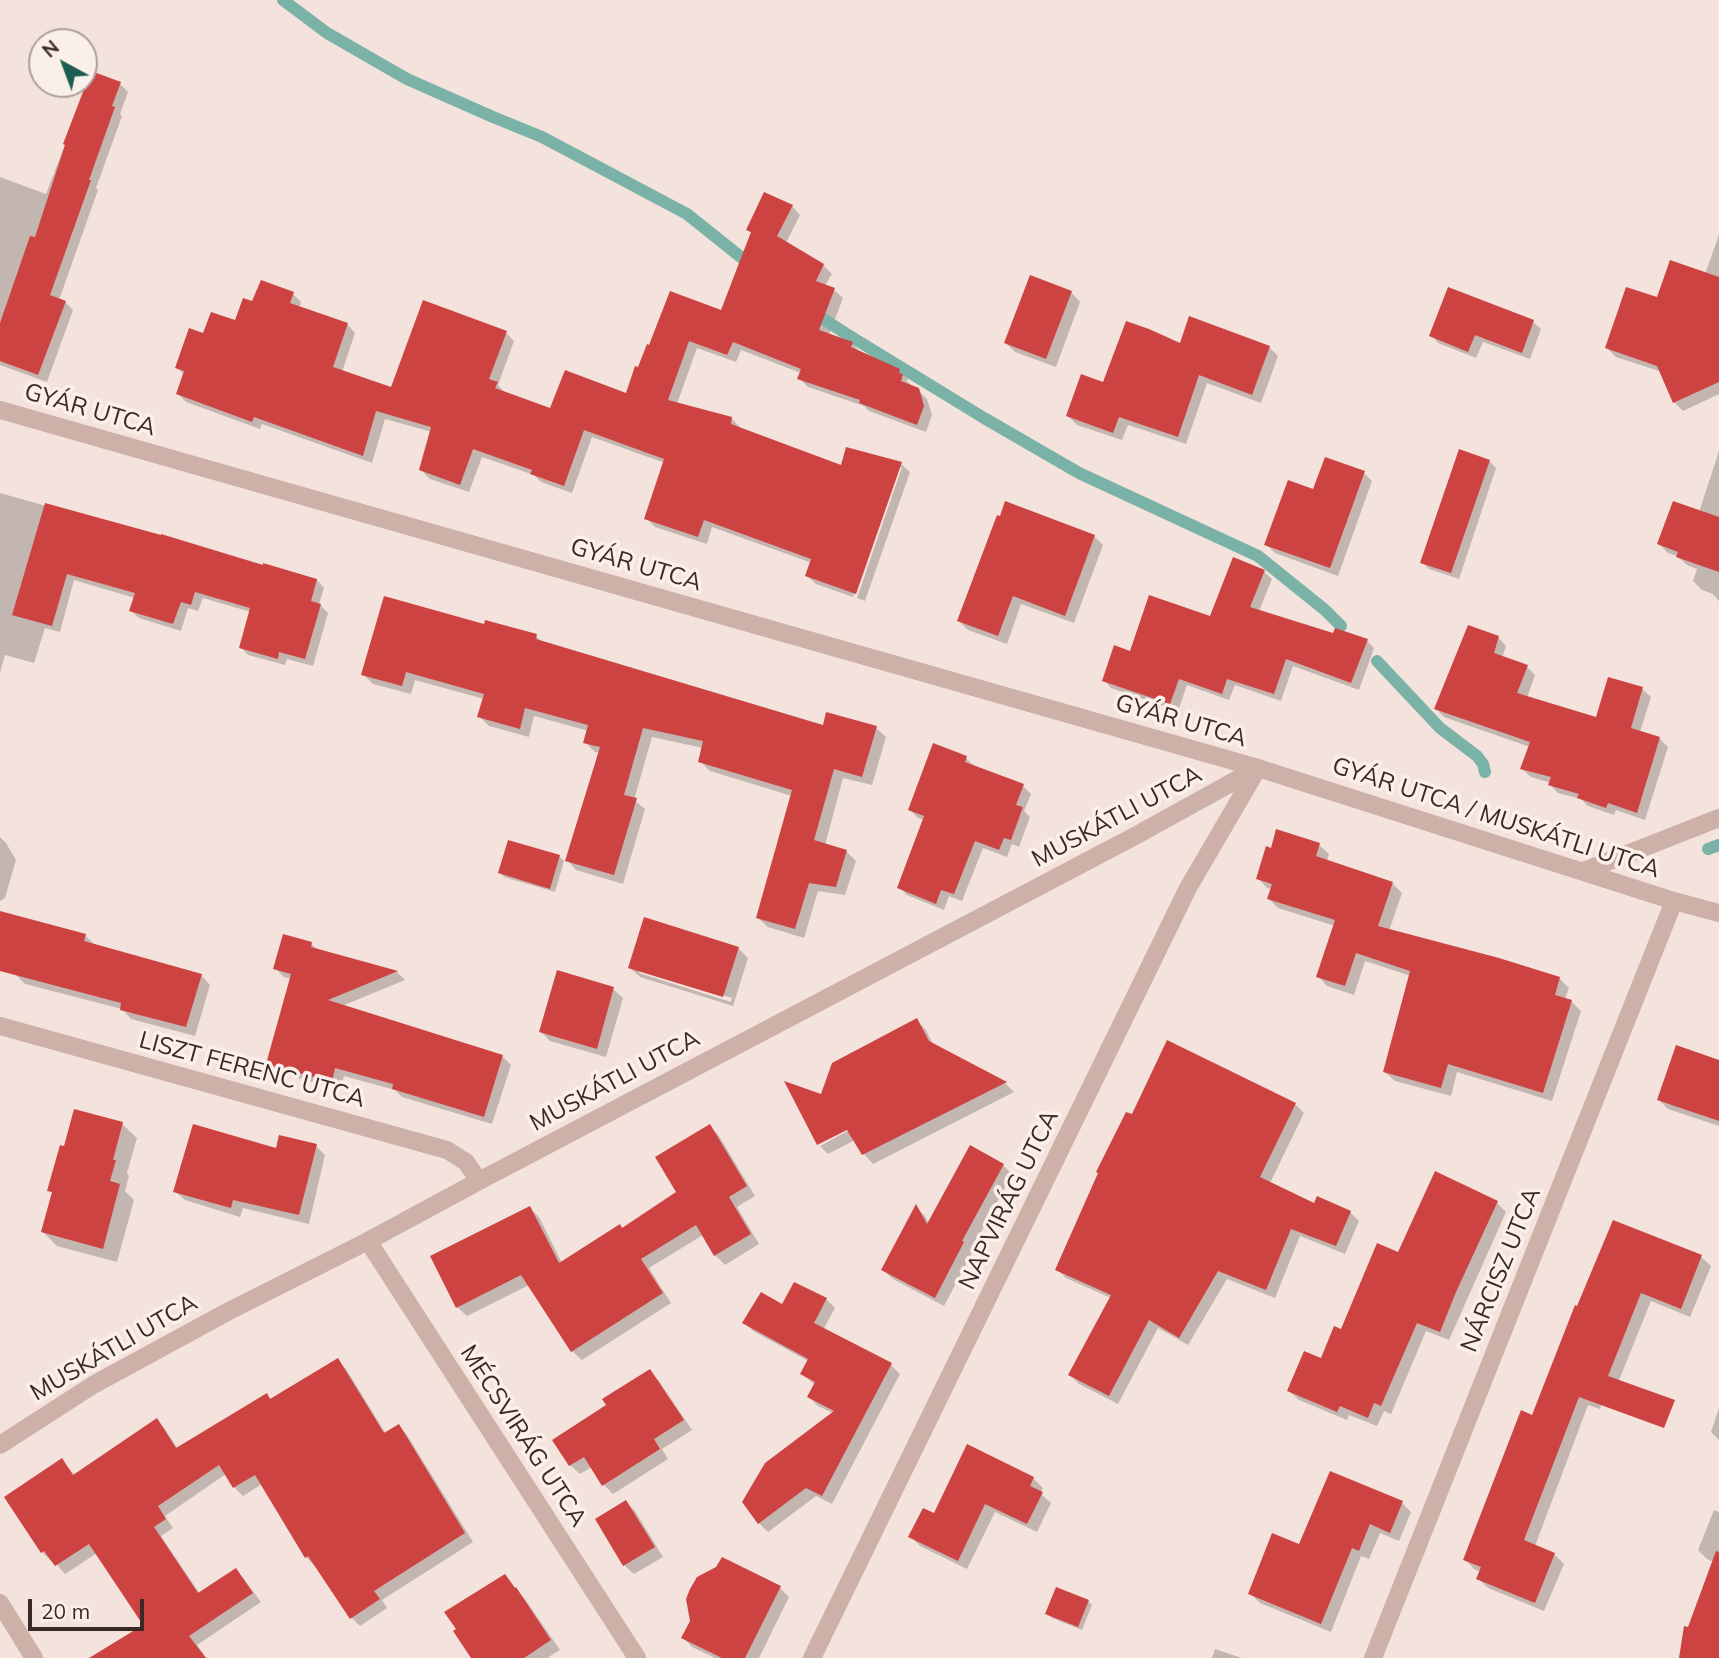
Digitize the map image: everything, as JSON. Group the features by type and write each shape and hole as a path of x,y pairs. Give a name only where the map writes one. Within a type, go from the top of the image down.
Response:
{"street":[{"name":"GYÁR UTCA","path":"0,410 1258,768"},
{"name":"GYÁR UTCA / MUSKÁTLI UTCA","path":"1258,768 1719,913"},
{"name":"MUSKÁTLI UTCA","path":"0,1446 93,1385 229,1311 368,1241 1135,836 1258,768"},
{"name":"NAPVIRÁG UTCA","path":"812,1658 1188,888 1258,768"},
{"path":"1584,871 1719,818"},
{"name":"NÁRCISZ UTCA","path":"1373,1658 1674,901"},
{"name":"LISZT FERENC UTCA","path":"0,1026 447,1150 466,1162 479,1181"},
{"name":"MÉCSVIRÁG UTCA","path":"368,1241 637,1658"},
{"path":"0,1603 34,1658"}],"building":[{"path":"98,74 121,82 91,180 50,295 66,301 38,375 0,361 0,323 30,236 35,237 65,145 63,144 81,98 98,98"},
{"path":"764,192 793,205 777,236 824,264 816,281 835,288 819,330 853,342 851,347 900,369 899,373 903,374 901,381 919,388 924,406 917,425 859,403 860,400 797,379 801,369 733,342 727,355 689,341 668,400 732,417 731,424 841,465 846,447 902,462 856,594 805,576 811,559 704,520 698,537 644,519 664,459 584,430 564,486 530,474 532,470 473,449 460,485 419,470 431,427 376,411 363,456 254,417 252,422 176,394 184,371 175,368 189,328 203,333 211,312 235,320 243,298 252,301 261,280 294,292 290,303 348,323 333,367 391,387 423,300 507,331 489,379 498,382 495,388 550,408 565,370 626,393 635,366 638,367 647,344 649,345 670,291 721,310 751,232 746,230"},
{"path":"1670,260 1719,277 1719,382 1673,403 1657,366 1605,348 1626,287 1657,297"},
{"path":"1030,275 1072,291 1046,359 1004,343"},
{"path":"1448,287 1534,320 1522,353 1475,335 1468,352 1429,336"},
{"path":"1189,316 1270,346 1252,395 1199,375 1178,437 1119,417 1113,433 1066,416 1081,374 1103,382 1126,321 1180,343"},
{"path":"1459,449 1490,460 1451,573 1420,563"},
{"path":"1325,457 1365,471 1330,568 1264,545 1288,480 1313,489"},
{"path":"1005,501 1095,535 1065,616 1013,596 998,636 957,621 997,515 1000,516"},
{"path":"1673,501 1719,517 1719,572 1676,557 1678,552 1657,544"},
{"path":"45,503 317,579 311,601 321,604 305,659 279,652 278,659 239,648 250,608 195,592 191,605 181,602 173,624 129,611 135,593 67,574 52,626 12,615"},
{"path":"1233,557 1265,570 1250,607 1333,633 1335,628 1368,639 1351,683 1286,659 1274,694 1227,679 1222,694 1179,679 1170,704 1102,681 1114,645 1130,651 1149,595 1210,616"},
{"path":"384,596 484,624 485,620 537,634 536,639 823,725 826,712 877,726 862,777 834,769 814,840 847,850 836,887 809,883 795,929 756,918 792,790 698,762 703,741 643,728 624,795 637,798 614,875 565,861 600,747 583,743 588,725 525,708 520,729 477,717 484,694 406,672 402,686 361,675"},
{"path":"1468,625 1499,636 1494,653 1528,665 1517,693 1596,717 1608,677 1643,687 1631,728 1660,737 1637,813 1608,803 1606,808 1577,798 1579,794 1548,785 1551,777 1520,769 1530,742 1434,709"},
{"path":"933,743 967,756 965,762 1024,784 1016,805 1023,807 1011,840 1004,838 999,850 975,841 954,894 941,890 936,904 897,888 924,816 908,810"},
{"path":"1276,829 1320,843 1316,856 1393,882 1378,926 1560,977 1555,995 1572,1000 1543,1093 1448,1064 1441,1088 1383,1072 1410,971 1356,953 1345,986 1316,977 1335,920 1267,899 1272,884 1256,879 1266,846 1271,848"},
{"path":"508,840 560,855 550,889 498,873"},
{"path":"0,911 86,934 84,941 202,974 186,1027 120,1010 121,1003 0,971"},
{"path":"644,917 739,947 723,997 628,968"},
{"path":"283,934 312,942 311,947 398,971 328,1000 503,1055 484,1117 392,1089 393,1084 335,1068 332,1082 266,1064 291,974 273,969"},
{"path":"557,970 614,987 597,1049 539,1032"},
{"path":"917,1018 929,1041 1007,1082 862,1155 847,1130 817,1145 784,1081 821,1094 832,1063"},
{"path":"1167,1040 1296,1103 1260,1177 1314,1203 1317,1196 1351,1211 1336,1246 1291,1229 1266,1290 1218,1271 1179,1338 1149,1320 1109,1396 1068,1375 1111,1295 1055,1270 1098,1173 1096,1172 1126,1112 1132,1114"},
{"path":"1676,1045 1719,1060 1719,1121 1657,1100"},
{"path":"74,1109 123,1122 110,1181 120,1184 103,1249 41,1232 52,1192 47,1191"},
{"path":"193,1124 276,1148 279,1135 317,1144 299,1215 233,1200 231,1208 173,1192"},
{"path":"710,1124 747,1186 729,1197 751,1234 714,1256 696,1225 641,1259 663,1293 571,1352 521,1275 456,1308 430,1256 530,1206 559,1263 620,1224 622,1228 676,1192 655,1157"},
{"path":"970,1145 1004,1164 935,1298 881,1270 916,1204 927,1224"},
{"path":"1435,1171 1498,1201 1440,1332 1417,1323 1381,1406 1374,1403 1368,1418 1340,1406 1337,1412 1287,1391 1304,1351 1321,1358 1334,1326 1341,1329 1377,1243 1398,1252"},
{"path":"1613,1220 1702,1255 1681,1309 1641,1293 1608,1376 1675,1400 1664,1428 1579,1397 1524,1540 1555,1553 1535,1603 1476,1579 1481,1567 1463,1560 1521,1410 1532,1415 1575,1305 1577,1306"},
{"path":"794,1282 827,1298 814,1323 892,1363 822,1496 806,1488 758,1524 742,1502 765,1463 834,1411 807,1397 815,1382 800,1374 808,1359 742,1323 761,1292 782,1304"},
{"path":"338,1358 384,1433 399,1424 465,1533 374,1591 380,1599 350,1619 308,1556 305,1558 255,1475 233,1488 219,1465 158,1506 166,1519 154,1527 198,1593 236,1568 253,1593 189,1636 206,1658 89,1658 143,1625 89,1544 55,1566 44,1551 41,1553 4,1497 62,1458 73,1475 157,1418 176,1448 267,1393 270,1399"},
{"path":"650,1369 684,1420 654,1439 660,1449 602,1486 584,1457 569,1466 552,1440 606,1405 602,1399"},
{"path":"967,1444 1034,1477 1030,1486 1043,1492 1027,1524 985,1504 958,1561 908,1537 923,1508 934,1513"},
{"path":"1330,1471 1403,1501 1390,1533 1370,1524 1359,1551 1352,1548 1321,1624 1248,1594 1272,1533 1299,1544"},
{"path":"626,1500 655,1547 623,1566 595,1519"},
{"path":"1716,1551 1719,1552 1719,1658 1679,1658 1684,1626 1688,1627"},
{"path":"722,1557 781,1586 745,1658 722,1658 681,1638 690,1621 686,1599 690,1589 697,1577 716,1567"},
{"path":"505,1574 551,1640 524,1658 471,1658 444,1612"},
{"path":"1056,1587 1089,1600 1078,1627 1045,1614"}],"waterway":[{"path":"283,0 327,33 407,79 542,137 687,214 752,266"},
{"path":"811,311 1079,473 1258,556 1341,626"},
{"path":"1377,661 1440,728 1477,756 1485,772"},
{"path":"1708,849 1719,845"}]}
